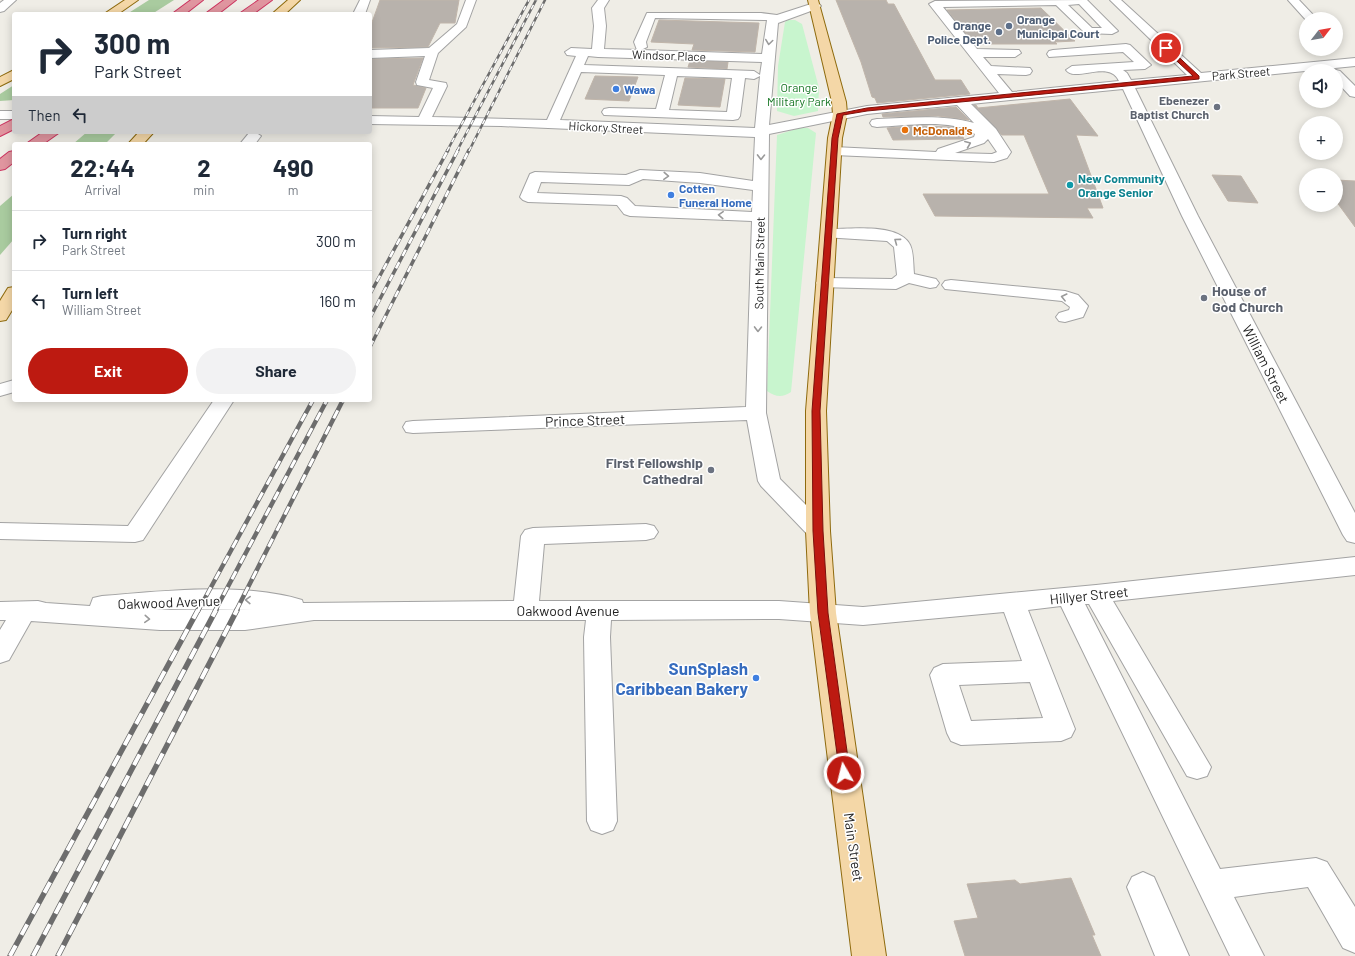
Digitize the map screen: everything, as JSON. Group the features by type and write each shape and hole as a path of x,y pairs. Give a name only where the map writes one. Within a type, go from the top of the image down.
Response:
{"highway":[{"path":"181,12 198,0"},
{"path":"215,12 231,0"},
{"path":"248,12 267,0"},
{"path":"0,132 12,124"},
{"path":"32,142 43,134"},
{"path":"36,142 50,134"}],"main road":[{"path":"113,12 133,0"},
{"path":"280,12 295,0"},
{"name":"Main Street","path":"814,3 839,102 840,114 834,151 816,411 818,531 823,613 869,956"},
{"path":"0,82 12,75"},
{"path":"137,142 145,134"},
{"path":"0,316 12,295"}],"street":[{"path":"0,9 10,0"},
{"path":"360,12 366,0"},
{"path":"424,120 441,86 422,82 432,52 462,25 471,0"},
{"path":"598,53 600,26 598,8 604,0"},
{"path":"1008,96 935,4 984,2 1082,2 1115,0 1197,77"},
{"path":"1293,0 1304,12"},
{"path":"1059,2 1089,31 1112,30 1082,2"},
{"path":"641,47 640,42 653,10 762,16 778,19 814,3"},
{"name":"South Main Street","path":"778,19 772,21 765,76 762,131 756,413 769,481 818,531"},
{"path":"1054,54 1126,48 1145,64 1072,70"},
{"path":"372,54 432,52"},
{"name":"Windsor Place","path":"571,52 767,58"},
{"path":"552,124 584,52"},
{"path":"974,53 1015,53"},
{"path":"1343,54 1353,63"},
{"name":"Park Street","path":"1343,65 1353,63"},
{"name":"William Street","path":"1110,67 1123,76 1190,216 1355,535"},
{"path":"577,68 765,76"},
{"path":"987,70 1026,71"},
{"name":"Park Street","path":"840,114 867,110 963,109 1008,96 1197,77 1299,70"},
{"path":"662,114 672,72"},
{"path":"598,111 733,116 739,75"},
{"path":"1343,81 1355,93"},
{"path":"834,151 976,158 994,158 1002,155 1004,152 982,123 963,109 882,120 877,123"},
{"path":"558,110 574,111"},
{"name":"Hickory Street","path":"372,120 552,124 752,133 840,114"},
{"path":"0,115 12,115"},
{"path":"877,123 954,122 973,126 982,132 983,136 979,140 930,155"},
{"path":"877,123 882,153"},
{"path":"760,217 630,211 621,201 528,197 535,177 629,180 640,174 700,178 761,187"},
{"path":"621,201 629,180"},
{"path":"829,234 878,234 892,237 902,245 906,277"},
{"path":"825,283 896,284 906,277 930,283"},
{"path":"952,285 1065,296 1072,299 1080,306 1077,313 1065,317"},
{"path":"0,390 12,387"},
{"path":"0,531 135,534 223,402"},
{"name":"Prince Street","path":"413,427 756,413"},
{"path":"526,610 533,536 646,532"},
{"name":"Hillyer Street","path":"823,613 863,616 1069,597 1355,566"},
{"path":"1096,594 1197,767"},
{"path":"1069,597 1247,956"},
{"path":"1013,602 1040,671"},
{"path":"599,610 597,636 602,821"},
{"name":"Oakwood Avenue","path":"12,611 160,620 245,620 314,611 779,610 823,613"},
{"path":"0,653 12,611"},
{"path":"1211,885 1316,872 1355,937"},
{"path":"1143,887 1172,956"}],"green space":[{"path":"149,0 174,0 155,12 130,12"},
{"name":"Orange Military Park","path":"788,20 795,20 802,24 819,88 818,111 794,116 777,111 778,66 785,22"},
{"path":"12,86 12,100 0,101 0,94"},
{"name":"Orange Military Park","path":"799,128 808,128 816,133 791,392 779,396 773,395 767,391 777,135"},
{"path":"85,134 115,134 107,142 75,142"},
{"path":"12,196 12,241 0,255 0,206"}],"building":[{"path":"380,0 459,0 455,23 440,23 428,47 372,48 372,22"},
{"path":"836,0 886,0 888,4 894,4 935,80 961,80 970,94 877,103 875,98 872,97 861,62"},
{"name":"Orange Municipal Court","path":"1041,8 1075,41 1055,42 1057,44 975,44 947,10"},
{"path":"659,20 759,23 755,52 692,50 694,44 651,42"},
{"path":"423,58 413,85 426,88 418,108 372,108 372,59"},
{"path":"690,61 728,62 727,69 688,67"},
{"name":"Wawa","path":"595,76 638,77 629,101 585,99"},
{"name":"Wawa","path":"685,78 725,79 720,107 678,105"},
{"path":"1070,99 1098,136 1076,135 1103,208 1087,208 1093,218 935,216 923,194 1049,194 1024,135 1002,135 974,105 978,108"},
{"path":"956,107 969,120 938,116 883,117 882,114"},
{"path":"914,126 953,127 973,135 962,135 964,139 893,140 887,128"},
{"path":"1212,175 1241,176 1258,203 1228,201"},
{"path":"1343,180 1355,181 1355,227 1343,211"},
{"path":"1071,878 1095,935 1092,935 1101,956 965,956 954,921 978,918 967,884 1015,880 1020,884"}],"railway":[{"path":"447,151 529,0"},
{"path":"457,151 536,0"},
{"path":"469,151 545,0"},
{"path":"372,290 448,150"},
{"path":"372,314 458,150"},
{"path":"372,343 469,150"},
{"path":"198,611 312,402"},
{"path":"215,611 326,402"},
{"path":"236,611 342,402"},
{"path":"10,956 198,610"},
{"path":"33,956 216,610"},
{"path":"58,956 237,610"}],"place":[{"name":"Orange Municipal Court","path":"1009,26"},
{"name":"Orange Police Dept.","path":"999,32"},
{"name":"Wawa","path":"616,89"},
{"name":"Ebenezer Baptist Church","path":"1217,107"},
{"name":"McDonald's","path":"905,130"},
{"name":"New Community Orange Senior","path":"1070,185"},
{"name":"Cotten Funeral Home","path":"671,195"},
{"name":"House of God Church","path":"1204,298"},
{"name":"First Fellowship Cathedral","path":"711,470"},
{"name":"SunSplash Caribbean Bakery","path":"756,678"}],"route":[{"path":"844,773 823,613 818,531 816,411 835,138 840,114 960,100 1197,77 1166,48"}]}
